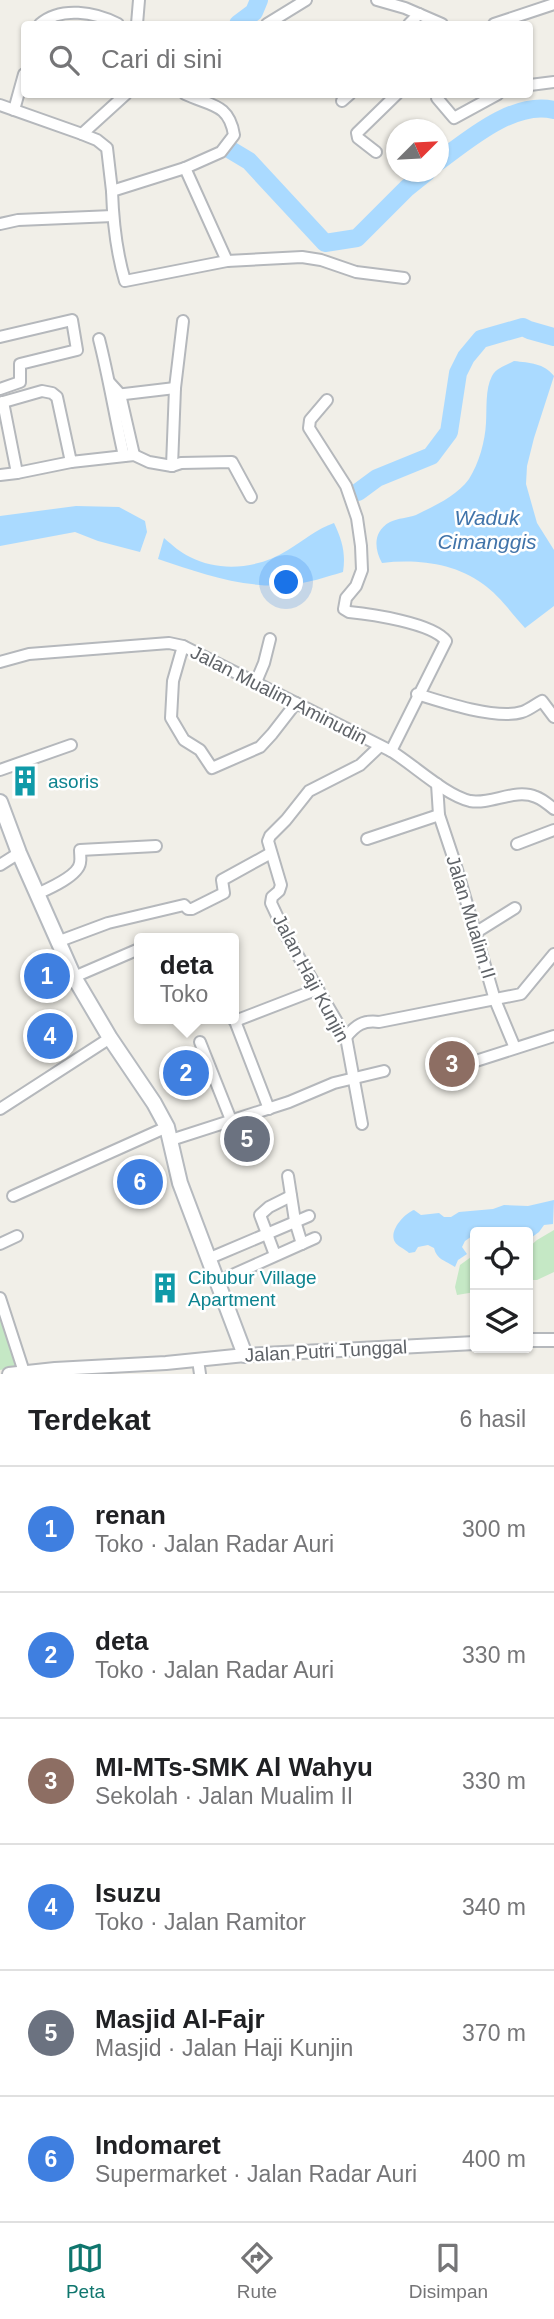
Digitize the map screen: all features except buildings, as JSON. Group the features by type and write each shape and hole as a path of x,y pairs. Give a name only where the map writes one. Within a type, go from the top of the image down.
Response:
{"main road":[{"path":"0,802 19,853 74,976 110,1038 154,1103 169,1134 180,1183 246,1355"}],"street":[{"path":"137,21 139,0"},
{"path":"272,21 306,0"},
{"path":"377,0 393,2 435,21"},
{"path":"503,21 554,4"},
{"path":"44,21 53,15 84,13 109,21"},
{"path":"412,21 419,14"},
{"path":"533,85 554,82"},
{"path":"14,110 21,85"},
{"path":"81,134 122,98"},
{"path":"112,191 185,168 221,152 233,135 228,116 222,109 195,98"},
{"path":"376,152 358,138 357,133 393,98"},
{"path":"437,98 454,118 482,98"},
{"path":"0,106 97,140 107,148 113,216 125,281 227,261 302,257 321,260 356,272 404,278"},
{"path":"185,168 227,261"},
{"path":"0,223 113,216"},
{"path":"0,337 72,320 76,349 20,364 20,382 0,389"},
{"path":"172,466 175,388 183,321"},
{"path":"99,339 129,456"},
{"path":"115,395 175,388"},
{"path":"18,473 2,403 43,391 57,397 71,462"},
{"name":"Jalan Mualim Aminudin","path":"327,400 310,420 309,428 346,486 353,503 361,546 362,570 356,586 344,603 349,612 394,618 444,637 446,644 386,749"},
{"path":"0,475 71,462 129,456 172,466 181,463 232,462 251,497"},
{"path":"256,682 270,639"},
{"name":"Jalan Mualim Aminudin","path":"0,662 41,653 169,643 183,646 386,749 412,764 437,784 469,801 531,795 554,809"},
{"path":"183,646 173,681 171,718 184,740 200,750 212,768 260,747 296,703"},
{"path":"417,694 451,705 486,711 517,712 542,701 554,717"},
{"path":"0,770 71,745"},
{"path":"57,942 108,923 184,905 192,909 223,894 222,880 271,853 268,841 270,836 308,793 386,749"},
{"name":"Jalan Mualim II","path":"437,784 439,815 495,1000 515,1048"},
{"path":"368,839 439,815"},
{"path":"517,844 554,830"},
{"path":"37,894 60,884 78,869 80,850 156,846"},
{"path":"0,865 19,853"},
{"name":"Jalan Haji Kunjin","path":"271,853 281,885 271,903 287,937 346,1037 362,1124"},
{"path":"475,933 515,908"},
{"path":"74,976 134,951"},
{"path":"346,1037 355,1027 366,1021 379,1022 524,992 552,960"},
{"path":"239,1016 318,989"},
{"path":"233,1024 269,1109"},
{"path":"457,1067 554,1036"},
{"path":"0,1109 110,1038"},
{"path":"200,1042 231,1120"},
{"path":"13,1196 169,1134 269,1109 354,1077 384,1071"},
{"path":"288,1176 295,1221 302,1244"},
{"path":"275,1255 260,1218 261,1214 291,1196"},
{"path":"210,1258 309,1216"},
{"path":"0,1244 17,1236"},
{"path":"219,1281 315,1238"},
{"path":"0,1298 24,1372"},
{"path":"533,1340 554,1340"},
{"name":"Jalan Putri Tunggal","path":"9,1374 246,1355 470,1343"},
{"path":"198,1360 200,1374"}],"green space":[{"path":"554,1230 554,1272 533,1280 533,1244"},
{"path":"470,1258 470,1293 457,1295 455,1287 460,1265"},
{"path":"0,1314 21,1366 0,1370"}],"water":[{"name":"Waduk Cimanggis","path":"514,361 541,366 554,376 534,438 526,484 537,523 554,550 554,606 525,628 494,594 472,577 435,564 382,563 377,552 378,535 384,526 438,504 458,491 469,479 483,445 490,381 496,371"},
{"path":"76,506 119,507 145,521 147,532 140,552 75,532 0,546 0,516"},
{"path":"334,523 343,547 343,572 303,583 256,585 206,574 158,559 164,538 183,553 202,562 227,567 253,564 277,556"},
{"path":"554,1200 553,1224 544,1225 533,1236 533,1227 470,1227 470,1238 462,1247 467,1254 458,1260 455,1267 439,1257 434,1248 428,1245 409,1253 393,1238 398,1223 414,1210 421,1215 439,1213 444,1217 451,1217 459,1212 493,1209 504,1205 528,1206"}],"waterway":[{"path":"242,21 254,12 259,0"},
{"path":"449,154 477,133 508,116 539,108 554,110"},
{"path":"229,149 249,161 325,243 357,238 414,182"},
{"path":"358,492 377,478 431,456 449,432 458,373 466,357 481,339 523,327 554,337"}],"place":[{"name":"asoris","path":"25,781"},
{"name":"renan","path":"47,976"},
{"name":"Isuzu","path":"50,1036"},
{"name":"MI-MTs-SMK Al Wahyu","path":"452,1064"},
{"name":"deta","path":"186,1073"},
{"name":"Masjid Al-Fajr","path":"247,1139"},
{"name":"Indomaret","path":"140,1182"},
{"name":"Cibubur Village Apartment","path":"165,1288"}]}
